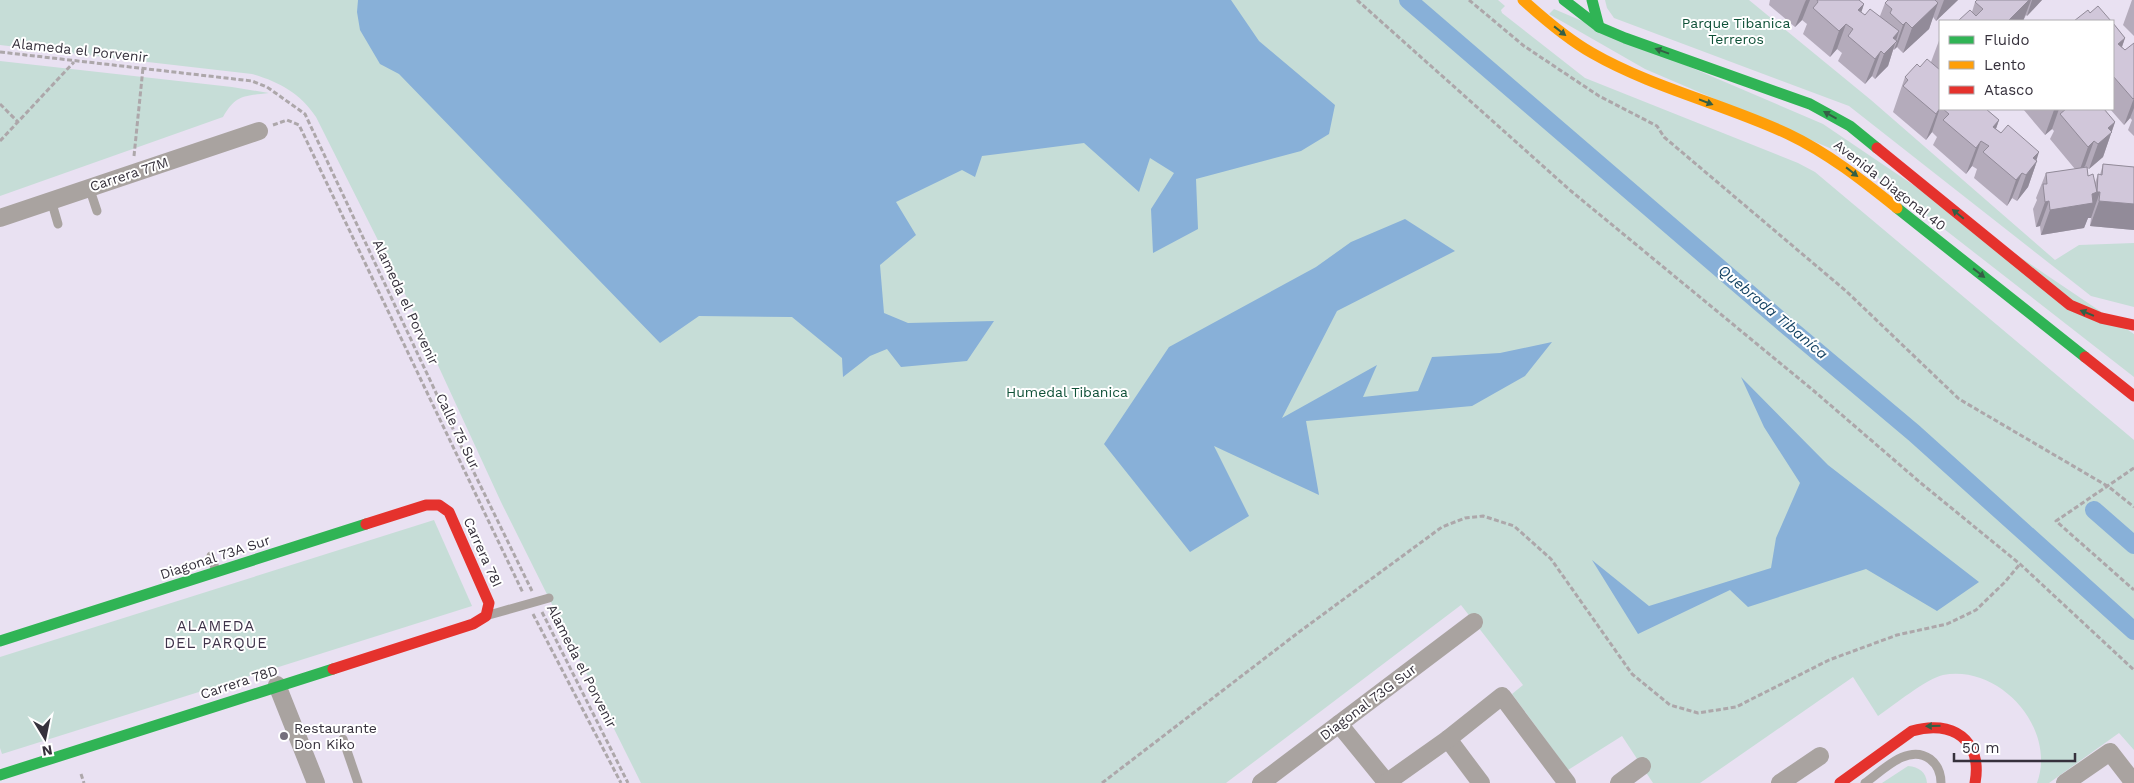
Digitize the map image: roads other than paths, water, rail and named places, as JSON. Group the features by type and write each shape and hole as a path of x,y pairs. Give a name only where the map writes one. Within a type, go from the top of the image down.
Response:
{"main road":[{"name":"Avenida Diagonal 40","path":"1523,0 1566,36 1602,58 1650,80 1789,134 1820,149 1846,167 2134,396"},
{"name":"Avenida Diagonal 40","path":"1564,0 1600,27 1624,38 1810,104 1850,126 2070,305 2101,318 2134,325"},
{"path":"1592,0 1600,27"},
{"name":"Diagonal 73A Sur","path":"0,641 177,580 216,572 426,505 439,505"},
{"name":"Carrera 78I","path":"439,505 449,512 489,604 486,616"},
{"name":"Carrera 78D","path":"0,775 473,624 486,616"},
{"path":"1840,783 1912,731 1935,726 1954,730 1971,745 1977,762 1975,783"}],"street":[{"name":"Carrera 77M","path":"0,218 259,131"},
{"name":"Diagonal 73G Sur","path":"1262,783 1474,622"},
{"path":"277,685 316,783"},
{"path":"1338,724 1386,783 1448,739 1502,696 1568,783"},
{"path":"1448,739 1481,783"},
{"path":"2065,783 2110,752 2134,783"},
{"path":"1780,783 1820,756"},
{"path":"1619,783 1642,766"}],"lane":[{"path":"89,187 97,211"},
{"path":"51,200 58,224"},
{"path":"211,556 216,572"},
{"path":"486,616 549,598"},
{"path":"343,739 358,783"},
{"path":"1866,783 1899,759 1916,754 1924,756 1935,764 1940,771 1941,783"}],"water":[{"path":"358,0 1231,0 1259,41 1335,105 1329,134 1301,151 1196,179 1198,229 1153,253 1151,209 1174,173 1150,158 1139,192 1084,143 982,156 975,177 962,170 896,202 916,235 880,265 884,313 908,323 994,321 967,361 901,367 887,349 870,356 843,377 842,358 792,317 699,316 660,343 399,74 380,64 360,30 357,12"},
{"path":"1405,219 1455,251 1337,311 1282,418 1377,365 1363,397 1418,391 1432,357 1500,353 1552,342 1525,376 1472,406 1306,421 1319,495 1214,446 1249,516 1190,552 1104,444 1169,347 1316,267 1351,242"},
{"path":"1741,377 1828,465 1979,582 1937,611 1866,569 1748,607 1730,590 1638,634 1592,560 1649,606 1771,568 1776,538 1800,483 1764,427"}],"waterway":[{"name":"Quebrada Tibaníca","path":"1408,0 1914,433 2134,631"},
{"path":"2094,510 2134,545"}],"place":[{"name":"Restaurante Don Kiko","path":"284,736"}],"district":[{"name":"ALAMEDA DEL PARQUE","path":"216,634"}],"park label":[{"name":"Parque Tibanica Terreros","path":"1736,32"},
{"name":"Humedal Tibanica","path":"1067,392"}]}
